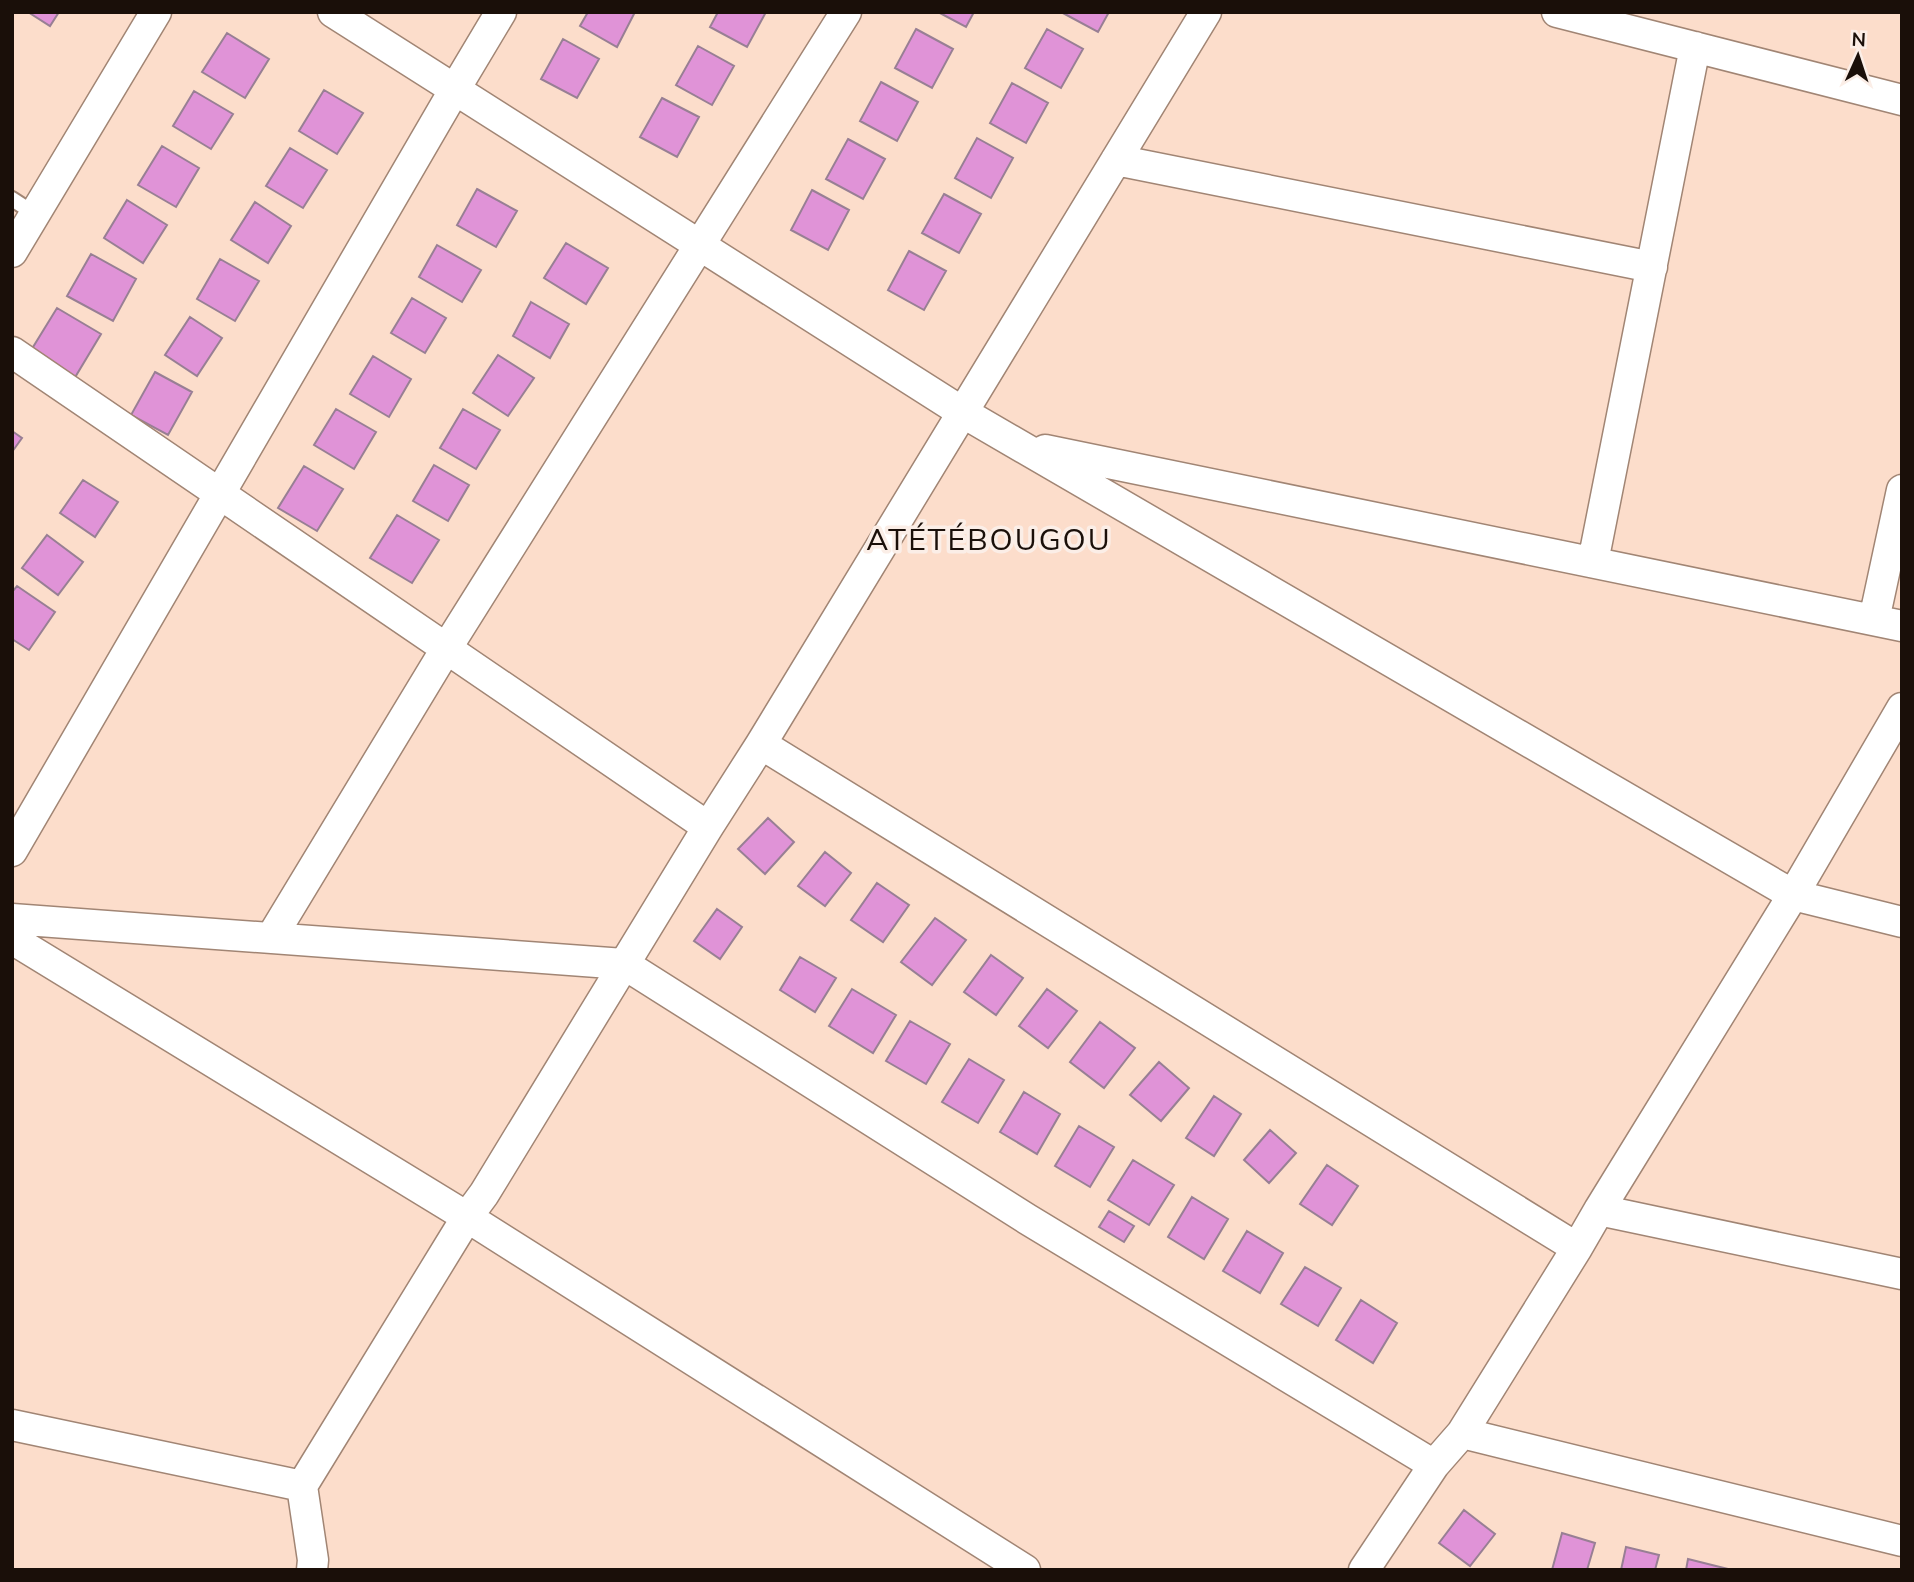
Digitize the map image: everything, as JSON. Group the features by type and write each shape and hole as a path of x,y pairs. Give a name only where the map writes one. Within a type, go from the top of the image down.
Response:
{"street":[{"path":"12,252 24,207 156,12"},
{"path":"333,12 962,412 1793,895 1902,922"},
{"path":"12,851 501,12"},
{"path":"271,938 446,649 846,12"},
{"path":"316,1566 302,1486 761,744 1206,12"},
{"path":"1576,15 1902,100"},
{"path":"1593,562 1695,47"},
{"path":"1116,160 1652,267"},
{"path":"12,352 708,827"},
{"path":"1018,444 1888,623 1902,490"},
{"path":"1364,1570 1434,1465 1462,1433 1793,895 1902,708"},
{"path":"761,744 1577,1248"},
{"path":"12,919 624,964 1027,1219 1434,1465"},
{"path":"12,939 467,1217 1025,1570"},
{"path":"1599,1210 1902,1274"},
{"path":"12,1425 302,1486"},
{"path":"1462,1433 1902,1542"}],"building":[{"path":"28,12 59,12 50,26"},
{"path":"588,12 635,12 617,47 580,26"},
{"path":"718,12 766,12 747,47 710,27"},
{"path":"938,12 974,12 966,27"},
{"path":"1061,12 1109,12 1098,32"},
{"path":"916,29 953,49 932,88 895,68"},
{"path":"1047,29 1083,49 1061,88 1025,68"},
{"path":"227,33 269,59 245,98 202,72"},
{"path":"563,39 599,59 577,98 541,79"},
{"path":"698,46 734,66 712,105 676,85"},
{"path":"881,82 918,102 897,141 860,121"},
{"path":"1012,83 1048,103 1026,143 990,123"},
{"path":"324,90 363,113 337,154 299,131"},
{"path":"194,91 233,114 211,149 173,126"},
{"path":"662,98 699,117 677,157 640,137"},
{"path":"977,138 1013,158 991,198 955,178"},
{"path":"848,139 885,159 863,199 826,179"},
{"path":"162,146 199,168 176,207 138,185"},
{"path":"290,148 327,170 303,208 266,186"},
{"path":"477,189 517,211 496,247 457,225"},
{"path":"812,190 849,210 828,250 791,230"},
{"path":"944,194 981,214 959,253 922,233"},
{"path":"127,200 167,225 143,263 104,238"},
{"path":"255,202 291,226 268,263 231,240"},
{"path":"566,243 608,268 586,304 544,278"},
{"path":"437,245 481,270 462,302 419,277"},
{"path":"909,251 946,271 924,310 888,290"},
{"path":"91,254 136,279 113,321 67,296"},
{"path":"220,259 259,281 235,321 197,299"},
{"path":"412,298 446,318 425,353 391,333"},
{"path":"531,302 569,324 550,358 513,336"},
{"path":"57,308 101,334 74,379 30,352"},
{"path":"190,317 222,338 197,376 165,355"},
{"path":"498,355 534,378 508,416 473,393"},
{"path":"373,356 411,379 389,417 350,394"},
{"path":"155,372 192,392 168,435 131,415"},
{"path":"336,409 376,432 354,469 314,445"},
{"path":"463,409 500,430 476,469 440,448"},
{"path":"12,431 22,438 12,452"},
{"path":"434,465 469,485 448,521 413,501"},
{"path":"304,466 343,489 317,531 278,508"},
{"path":"83,480 118,502 95,537 60,513"},
{"path":"397,515 439,540 412,583 370,558"},
{"path":"47,535 83,562 58,595 22,568"},
{"path":"17,586 55,612 29,650 12,639 12,592"},
{"path":"768,818 794,842 765,874 738,849"},
{"path":"825,852 851,873 825,906 798,886"},
{"path":"877,883 909,905 883,942 851,920"},
{"path":"717,909 742,927 720,959 694,941"},
{"path":"935,918 966,940 932,985 901,962"},
{"path":"991,955 1023,978 996,1015 964,992"},
{"path":"800,957 836,978 815,1012 780,990"},
{"path":"852,989 896,1015 873,1053 829,1026"},
{"path":"1047,989 1077,1011 1048,1048 1019,1026"},
{"path":"910,1021 950,1044 926,1084 886,1061"},
{"path":"1100,1022 1135,1048 1104,1088 1070,1062"},
{"path":"969,1059 1004,1080 978,1123 942,1102"},
{"path":"1159,1062 1189,1088 1161,1121 1130,1095"},
{"path":"1024,1092 1060,1114 1037,1154 1000,1132"},
{"path":"1214,1096 1241,1114 1214,1156 1186,1138"},
{"path":"1079,1126 1114,1147 1090,1187 1055,1166"},
{"path":"1270,1130 1296,1153 1269,1183 1244,1160"},
{"path":"1133,1160 1174,1185 1149,1225 1108,1200"},
{"path":"1327,1165 1358,1186 1332,1225 1300,1204"},
{"path":"1192,1197 1228,1219 1204,1259 1168,1237"},
{"path":"1109,1211 1134,1226 1124,1242 1099,1227"},
{"path":"1247,1231 1283,1253 1260,1293 1223,1271"},
{"path":"1305,1267 1341,1288 1318,1326 1281,1304"},
{"path":"1361,1300 1397,1323 1373,1363 1336,1340"},
{"path":"1464,1510 1495,1534 1470,1566 1439,1543"},
{"path":"1562,1533 1595,1543 1587,1570 1552,1570"},
{"path":"1626,1547 1659,1555 1655,1570 1621,1570"},
{"path":"1688,1559 1732,1570 1686,1570"}],"district":[{"name":"ATÉTÉBOUGOU","path":"989,539"}]}
